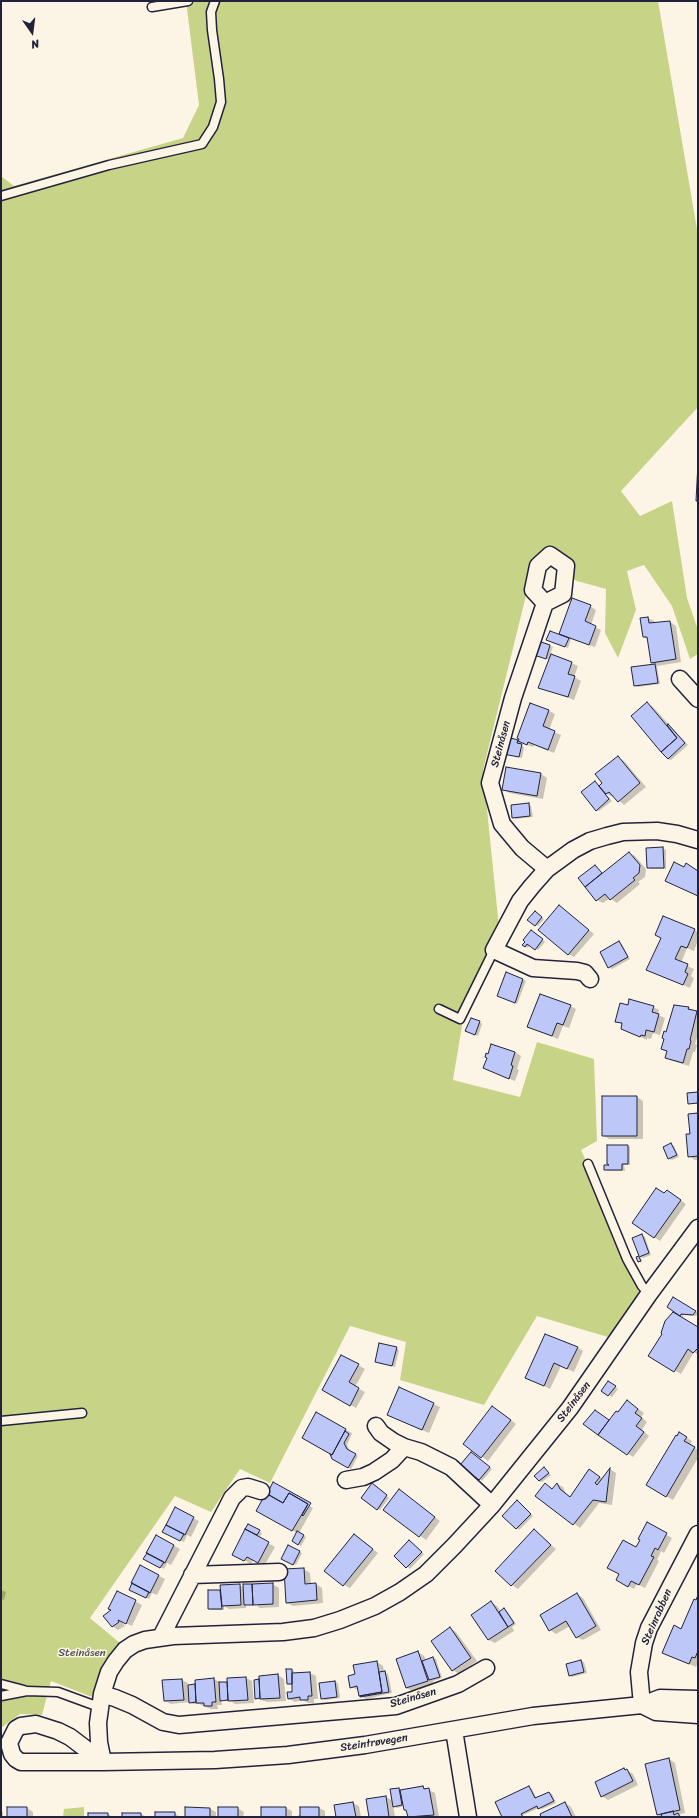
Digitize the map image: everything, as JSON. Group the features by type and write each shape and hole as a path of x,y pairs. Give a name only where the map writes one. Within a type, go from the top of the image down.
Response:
{"street":[{"name":"Steinåsen","path":"545,603 513,698 490,784 502,824 522,848 547,869"},
{"path":"680,680 698,699"},
{"path":"590,979 585,973 577,971 533,968 494,950 520,901 547,869 573,850 590,841 623,832 657,831 677,834 698,840"},
{"name":"Steinåsen","path":"103,1762 99,1742 100,1701 109,1672 125,1650 134,1644 160,1637 283,1632 314,1628 340,1620 375,1606 400,1592 426,1574 492,1505 570,1408 698,1228"},
{"path":"376,1426 394,1442 404,1447 421,1452 451,1467 492,1505"},
{"path":"346,1480 363,1477 374,1472 392,1460 404,1447"},
{"path":"160,1637 232,1498 242,1488 248,1487 261,1491"},
{"name":"Steinrabben","path":"642,1705 639,1672 644,1643 650,1628 698,1534"},
{"path":"192,1575 279,1572"},
{"name":"Steinåsen","path":"100,1701 115,1698 132,1705 163,1722 179,1725 396,1706 458,1684 486,1668"},
{"name":"Steintrøvegen","path":"103,1762 70,1737 43,1725 36,1724 20,1726 10,1738 9,1744 12,1754 21,1762 103,1762 215,1760 288,1755 365,1745 533,1716 642,1705 660,1698 698,1699"},
{"name":"Steintrøvegen","path":"642,1705 656,1712 698,1715"},
{"path":"454,1730 468,1817"}],"lane":[{"path":"152,7 187,1"},
{"path":"1,196 109,165 202,144 213,127 221,102 212,30 211,12 215,1"},
{"path":"439,1009 460,1019 494,950"},
{"path":"588,1164 627,1259 642,1286 650,1294"},
{"path":"1,1422 82,1413"},
{"path":"1,1684 27,1691"},
{"path":"1,1696 27,1691 58,1692 100,1701"}],"green space":[{"path":"186,1 658,1 698,235 698,407 621,491 640,516 672,501 687,598 698,630 698,654 690,659 672,606 644,565 627,571 636,610 618,658 605,633 606,589 577,581 535,559 483,770 500,937 465,1008 453,1080 520,1097 537,1042 594,1059 597,1141 581,1150 649,1294 618,1340 537,1316 484,1405 400,1380 406,1342 350,1326 270,1483 240,1469 211,1512 175,1496 90,1618 121,1644 92,1697 51,1681 42,1715 20,1714 1,1728 1,176 14,186 183,138 199,105"},
{"path":"84,1807 84,1817 63,1817 64,1809"}],"building":[{"path":"698,463 698,501 696,501"},
{"path":"572,598 591,605 585,621 596,626 589,645 559,634"},
{"path":"648,617 649,623 670,621 676,659 651,663 647,637 643,637 640,618"},
{"path":"550,631 569,638 565,647 546,640"},
{"path":"538,641 550,645 546,659 534,655"},
{"path":"551,654 572,662 568,674 575,676 568,697 538,688"},
{"path":"655,664 658,683 634,686 631,667"},
{"path":"647,702 677,738 661,752 631,716"},
{"path":"530,703 549,710 543,726 555,731 548,750 528,742 527,745 518,741 519,739 517,738"},
{"path":"668,724 685,743 668,759 661,752 677,738 667,725"},
{"path":"507,737 518,740 517,743 522,744 519,757 503,754"},
{"path":"618,756 640,783 618,802 609,792 606,794 599,786 602,783 595,774"},
{"path":"506,767 541,773 537,796 502,790"},
{"path":"595,781 609,799 596,811 581,792"},
{"path":"529,803 530,816 512,818 511,805"},
{"path":"663,847 664,868 647,868 646,848"},
{"path":"629,852 640,865 639,873 633,878 635,880 610,900 605,894 596,901 585,887"},
{"path":"674,862 684,867 686,863 698,871 698,896 665,881"},
{"path":"595,865 602,873 585,887 578,878"},
{"path":"559,905 589,930 568,955 538,930"},
{"path":"535,911 542,917 535,926 527,920"},
{"path":"663,916 695,929 687,948 681,946 675,959 688,964 685,972 688,974 683,985 646,970 661,938 655,935"},
{"path":"531,930 543,939 535,950 527,944 525,947 522,945 525,942 523,940"},
{"path":"619,941 628,957 608,968 600,952"},
{"path":"506,972 523,979 515,1003 497,996"},
{"path":"540,994 571,1005 563,1025 557,1023 552,1036 527,1027"},
{"path":"629,999 654,1006 652,1012 659,1014 654,1032 646,1030 645,1036 641,1035 640,1037 621,1029 622,1023 615,1022 620,1003 628,1005"},
{"path":"674,1005 689,1007 688,1009 697,1011 689,1049 687,1049 683,1063 665,1058 667,1051 661,1049 664,1039 662,1038 664,1031 666,1032"},
{"path":"471,1018 480,1021 475,1035 465,1031"},
{"path":"491,1044 515,1052 509,1079 483,1068 487,1058 485,1057 486,1053 488,1054"},
{"path":"698,1092 698,1103 688,1104 687,1093"},
{"path":"602,1096 637,1096 637,1136 602,1136"},
{"path":"698,1113 698,1156 688,1157 686,1134 690,1134 688,1114"},
{"path":"671,1143 677,1155 668,1159 663,1147"},
{"path":"607,1145 628,1145 628,1164 622,1164 622,1170 604,1170 604,1165 609,1165 607,1164"},
{"path":"656,1188 664,1193 667,1190 681,1200 654,1238 632,1223"},
{"path":"642,1234 649,1253 639,1257 641,1261 638,1262 636,1257 639,1256 632,1238"},
{"path":"673,1297 696,1311 693,1315 681,1314 680,1316 667,1307"},
{"path":"673,1312 698,1327 698,1348 693,1353 688,1349 674,1372 648,1356 662,1334 665,1321"},
{"path":"545,1334 578,1347 567,1369 554,1363 544,1386 525,1378"},
{"path":"379,1343 397,1347 392,1366 375,1362"},
{"path":"341,1355 359,1364 349,1382 359,1388 350,1406 322,1390"},
{"path":"608,1381 616,1386 608,1396 601,1391"},
{"path":"399,1387 434,1403 422,1430 387,1415"},
{"path":"627,1400 638,1409 635,1413 642,1418 636,1426 644,1432 627,1455 598,1435 616,1411 618,1412"},
{"path":"492,1406 511,1420 481,1458 463,1444"},
{"path":"595,1410 609,1420 598,1435 583,1424"},
{"path":"316,1412 346,1429 332,1455 302,1438"},
{"path":"345,1431 349,1434 344,1443 347,1449 356,1454 348,1468 332,1459 330,1454 332,1455"},
{"path":"679,1432 687,1437 684,1441 695,1447 666,1497 646,1485"},
{"path":"471,1452 490,1467 479,1480 460,1465"},
{"path":"544,1467 549,1473 539,1481 534,1476"},
{"path":"610,1468 606,1502 593,1500 573,1525 535,1496 545,1483 552,1489 557,1483 560,1489 570,1497 589,1469 600,1477 595,1483 597,1485"},
{"path":"273,1482 311,1503 303,1516 302,1515 308,1504 289,1493 283,1503 267,1494"},
{"path":"372,1483 387,1495 377,1510 361,1498"},
{"path":"399,1489 435,1517 419,1537 383,1510"},
{"path":"266,1493 283,1503 289,1493 308,1504 292,1531 256,1511"},
{"path":"517,1500 531,1514 516,1529 502,1516"},
{"path":"175,1507 194,1517 185,1535 166,1525"},
{"path":"647,1522 667,1533 658,1550 655,1548 651,1556 654,1557 639,1585 631,1581 628,1587 616,1580 619,1574 607,1568 623,1540 636,1547 640,1540 638,1539"},
{"path":"248,1524 260,1530 257,1535 245,1529"},
{"path":"166,1525 184,1534 180,1541 162,1532"},
{"path":"245,1529 269,1542 258,1563 247,1557 244,1561 232,1555"},
{"path":"534,1529 551,1545 511,1586 495,1571"},
{"path":"297,1531 304,1535 298,1545 292,1541"},
{"path":"354,1534 373,1549 343,1586 324,1571"},
{"path":"156,1535 174,1545 165,1563 146,1553"},
{"path":"409,1540 422,1552 406,1568 394,1556"},
{"path":"288,1545 300,1551 293,1565 281,1559"},
{"path":"147,1553 164,1562 160,1568 143,1559"},
{"path":"140,1565 159,1575 150,1593 131,1583"},
{"path":"304,1568 305,1584 316,1583 317,1600 286,1603 284,1569"},
{"path":"132,1583 149,1592 146,1598 129,1590"},
{"path":"273,1583 273,1604 253,1605 252,1584"},
{"path":"240,1584 241,1605 222,1606 220,1585"},
{"path":"243,1584 252,1584 253,1605 244,1605"},
{"path":"208,1590 220,1590 222,1609 208,1609"},
{"path":"117,1591 136,1600 126,1624 118,1620 119,1622 112,1627 103,1616 111,1610 108,1609"},
{"path":"577,1593 596,1626 576,1638 566,1621 549,1631 540,1615"},
{"path":"698,1595 698,1651 695,1658 692,1657 689,1664 662,1653 674,1625 681,1629 694,1599 696,1600"},
{"path":"491,1601 508,1627 488,1640 471,1615"},
{"path":"504,1608 514,1623 508,1627 499,1612"},
{"path":"450,1627 471,1658 452,1671 431,1641"},
{"path":"418,1651 428,1681 406,1688 396,1659"},
{"path":"433,1657 440,1677 429,1680 422,1661"},
{"path":"581,1660 584,1672 569,1676 566,1664"},
{"path":"377,1661 382,1692 359,1696 357,1686 350,1688 348,1676 355,1674 353,1665"},
{"path":"286,1669 292,1669 292,1684 287,1684"},
{"path":"385,1671 389,1692 360,1697 382,1692 379,1672"},
{"path":"310,1672 312,1696 308,1696 308,1700 300,1700 300,1697 288,1699 287,1692 292,1692 292,1673"},
{"path":"278,1674 280,1698 260,1699 259,1676"},
{"path":"246,1677 248,1700 228,1701 227,1678"},
{"path":"214,1678 216,1702 212,1702 212,1706 204,1706 204,1703 196,1703 195,1680"},
{"path":"182,1679 184,1700 164,1701 162,1680"},
{"path":"259,1679 260,1698 255,1699 254,1680"},
{"path":"335,1681 337,1697 321,1699 319,1683"},
{"path":"219,1682 227,1682 228,1700 220,1701"},
{"path":"195,1684 196,1702 189,1703 188,1685"},
{"path":"669,1758 680,1810 657,1815 645,1764"},
{"path":"624,1768 625,1770 627,1769 633,1781 601,1797 595,1782"},
{"path":"423,1786 424,1789 429,1788 434,1815 408,1817 406,1810 404,1810 400,1790"},
{"path":"529,1786 535,1798 549,1792 554,1801 538,1809 537,1806 521,1814 523,1817 502,1817 495,1802"},
{"path":"399,1788 402,1805 393,1807 390,1789"},
{"path":"386,1796 389,1817 369,1817 366,1799"},
{"path":"353,1802 356,1817 336,1817 334,1805"},
{"path":"565,1802 572,1817 541,1817 540,1814"},
{"path":"7,1807 27,1807 27,1817 7,1817"},
{"path":"185,1807 210,1808 210,1817 185,1817"},
{"path":"218,1807 238,1807 238,1817 218,1817"},
{"path":"261,1807 286,1807 286,1817 261,1817"},
{"path":"300,1807 319,1807 319,1817 295,1817 300,1816"},
{"path":"673,1811 674,1815 678,1813 680,1817 662,1817 661,1814"},
{"path":"155,1812 175,1812 175,1817 155,1817"},
{"path":"88,1813 108,1813 108,1817 88,1817"},
{"path":"122,1813 141,1813 141,1817 122,1817"}]}
